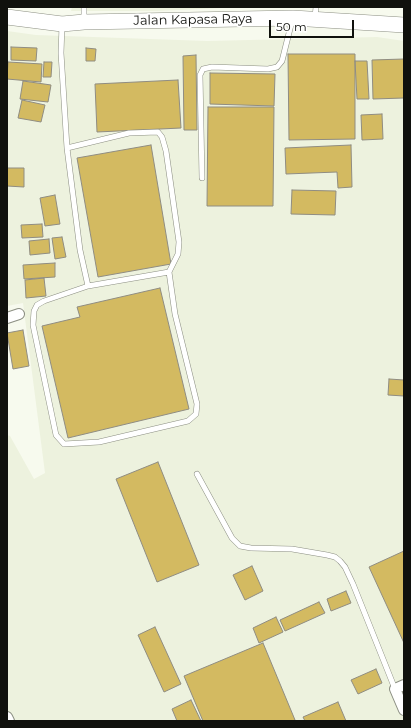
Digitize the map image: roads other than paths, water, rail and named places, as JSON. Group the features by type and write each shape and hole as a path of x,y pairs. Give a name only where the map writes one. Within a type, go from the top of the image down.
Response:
{"main road":[{"name":"Jalan Kapasa Raya","path":"7,17 62,24 84,14 292,18 315,13 404,25"}],"street":[{"path":"7,318 19,314"},
{"path":"399,687 404,710"},
{"path":"7,717 9,721"}],"lane":[{"path":"202,178 200,76 203,69 212,67 268,69 277,66 282,61 292,18"},
{"path":"62,24 61,53 67,148 80,250 88,286"},
{"path":"67,148 129,133 158,132 162,137 166,151 179,242 178,254 169,272 176,314 197,404 196,414 188,421 99,442 64,444 56,435 32,324 34,311 37,305 44,301 88,286 169,272"},
{"path":"197,474 232,538 240,546 251,548 292,549 335,557 340,561 353,584 399,687"}]}
